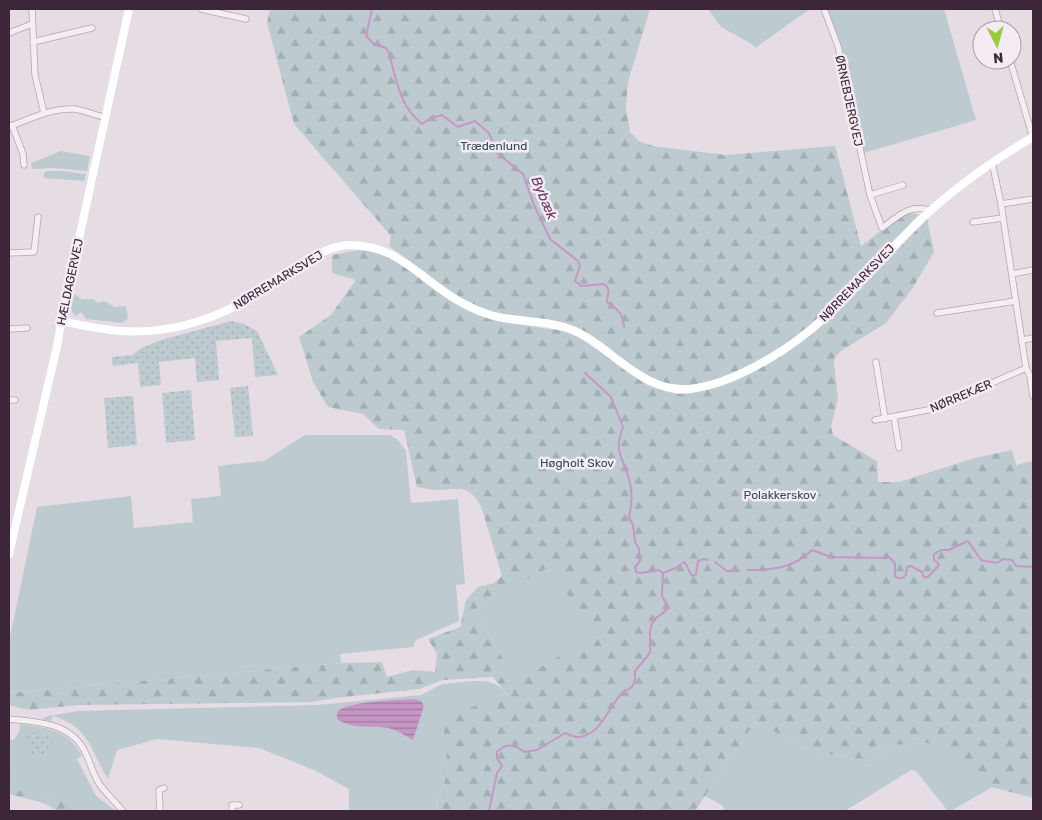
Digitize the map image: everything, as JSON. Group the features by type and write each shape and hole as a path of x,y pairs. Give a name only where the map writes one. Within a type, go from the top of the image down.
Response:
{"street":[{"path":"32,9 35,75 44,113"},
{"name":"HÆLDAGERVEJ","path":"9,554 13,519 58,342 104,117 129,9"},
{"path":"201,9 246,19"},
{"name":"ØRNEBJERGVEJ","path":"824,9 838,46 870,195 882,228 914,207 930,210"},
{"path":"9,33 32,24"},
{"path":"33,42 92,28"},
{"path":"1013,70 1033,138"},
{"path":"24,165 23,154 11,126 44,113 62,110 75,109 104,117"},
{"name":"NØRREMARKSVEJ","path":"61,321 101,329 137,332 191,324 217,315 242,302 323,252 344,245 364,245 396,256 456,299 477,310 497,316 559,326 575,331 591,340 642,377 657,384 682,390 698,388 728,378 767,360 803,336 843,301 901,238 930,210 968,178 1033,138"},
{"path":"992,162 1001,204 1026,368 1030,376 1033,396"},
{"path":"870,195 903,185"},
{"path":"1001,204 1033,199"},
{"path":"9,253 34,252 38,217"},
{"path":"973,222 1003,218"},
{"path":"1012,274 1033,270"},
{"path":"937,314 1016,301"},
{"path":"9,329 27,328"},
{"path":"1022,340 1033,338"},
{"path":"876,362 884,419"},
{"name":"NØRREKÆR","path":"875,420 934,409 1026,368"},
{"path":"894,417 899,448"},
{"path":"9,719 47,724 62,729 74,736 83,748 99,784 123,811"},
{"path":"160,811 159,790 164,788"},
{"path":"232,811 232,805 239,805"}],"green space":[{"name":"Trædenlund","path":"270,9 650,9 628,82 626,107 630,132 639,141 653,146 726,155 835,146 861,246 905,213 919,214 832,306 783,345 756,362 712,380 689,385 665,383 640,372 596,340 572,326 552,321 501,314 465,300 438,283 389,246 391,236 294,124 267,23"},
{"path":"708,9 810,9 755,48 752,44 721,27"},
{"path":"826,9 944,9 976,120 864,153 840,46"},
{"path":"61,151 90,156 87,171 53,168 32,169 31,163"},
{"path":"47,171 86,174 84,181 44,178 44,173"},
{"name":"Høgholt Skov","path":"927,219 934,252 912,289 886,323 841,351 835,357 838,399 831,427 833,435 877,461 878,482 899,482 975,458 1012,450 1016,465 1033,461 1033,798 984,785 929,743 894,745 869,761 814,752 755,722 695,811 435,811 448,771 443,719 506,693 493,677 443,680 419,689 311,702 79,705 29,710 9,705 9,693 341,663 382,662 387,677 413,670 435,672 437,654 428,639 460,627 466,600 478,587 494,583 502,576 481,506 472,494 459,489 437,490 417,487 404,430 379,429 363,414 328,407 313,382 299,337 331,315 356,280 332,273 332,255 359,250 384,253 479,315 508,323 564,331 582,339 647,385 676,394 688,394 711,388 773,360 815,332 842,308","holes":["552,565 590,638 515,682 476,609"]},
{"path":"74,294 82,299 93,299 98,303 104,301 115,307 126,306 128,319 122,323 86,319 81,312 76,316 71,309"},
{"path":"231,321 244,324 257,331 278,375 255,377 252,338 216,341 219,380 197,382 195,358 159,362 161,385 140,387 138,363 113,366 112,357 132,355 141,348 161,340"},
{"path":"248,386 253,436 235,437 230,388"},
{"path":"191,390 195,440 166,443 162,393"},
{"path":"133,396 137,445 108,448 104,398"},
{"path":"305,435 390,435 398,440 406,451 411,503 458,499 465,584 456,585 459,621 416,640 413,647 340,654 341,663 9,693 9,642 37,507 131,496 134,528 193,522 191,499 221,496 218,466 264,461"},
{"path":"552,564 591,638 515,683 476,609"},
{"path":"472,681 491,682 499,686 506,693 444,720 448,771 435,811 349,811 349,789 316,771 259,748 157,739 117,750 108,779 82,733 65,721 53,716 51,721 42,719 48,716 78,711 318,705 421,695 442,684"},
{"path":"755,722 814,752 869,761 894,745 929,743 992,787 948,811 916,771 911,770 845,811 726,811 722,805 705,796"},
{"path":"20,724 56,731 70,740 82,756 77,759 96,796 116,811 85,811 76,803 14,790 15,776 9,774 9,740 14,740 19,732"},
{"path":"25,732 45,734 52,737 54,751 34,757"},
{"path":"9,774 15,776 15,790 77,803 85,811 59,811 43,803 9,794"}],"shaded area":[{"path":"414,699 421,701 424,706 413,740 391,729 349,725 337,719 337,712 351,705"}],"waterway":[{"name":"Bybæk","path":"372,9 366,36 374,44 386,48 400,92 415,117 422,124 431,118 442,115 458,127 475,121 489,133 497,153 523,174 534,205 550,239 578,261 580,266 575,281 581,286 604,284 608,290 607,302 619,312 624,327"},
{"name":"Bybæk","path":"489,811 497,773 502,766 497,758 497,752 507,746 517,747 524,752 537,750 565,733 578,737 594,730 623,692 633,685 635,671 650,653 651,626 656,618 668,607 662,596 663,573 659,570 636,572 635,567 640,561 639,549 635,542 633,525 629,517 631,488 619,449 623,427 611,397 585,373"},
{"path":"748,570 783,567 798,561 812,550 831,557 890,558 895,563 895,576 897,578 902,578 906,575 907,567 911,566 922,572 924,577 928,577 939,565 934,560 934,554 941,550 949,550 968,541 981,560 997,563 1003,559 1012,560 1016,566 1033,567"},
{"path":"663,573 676,568 684,562 693,576 696,574 698,561 708,560"},
{"path":"715,562 727,571 739,571"}],"park label":[{"name":"Polakkerskov","path":"780,495"}]}
